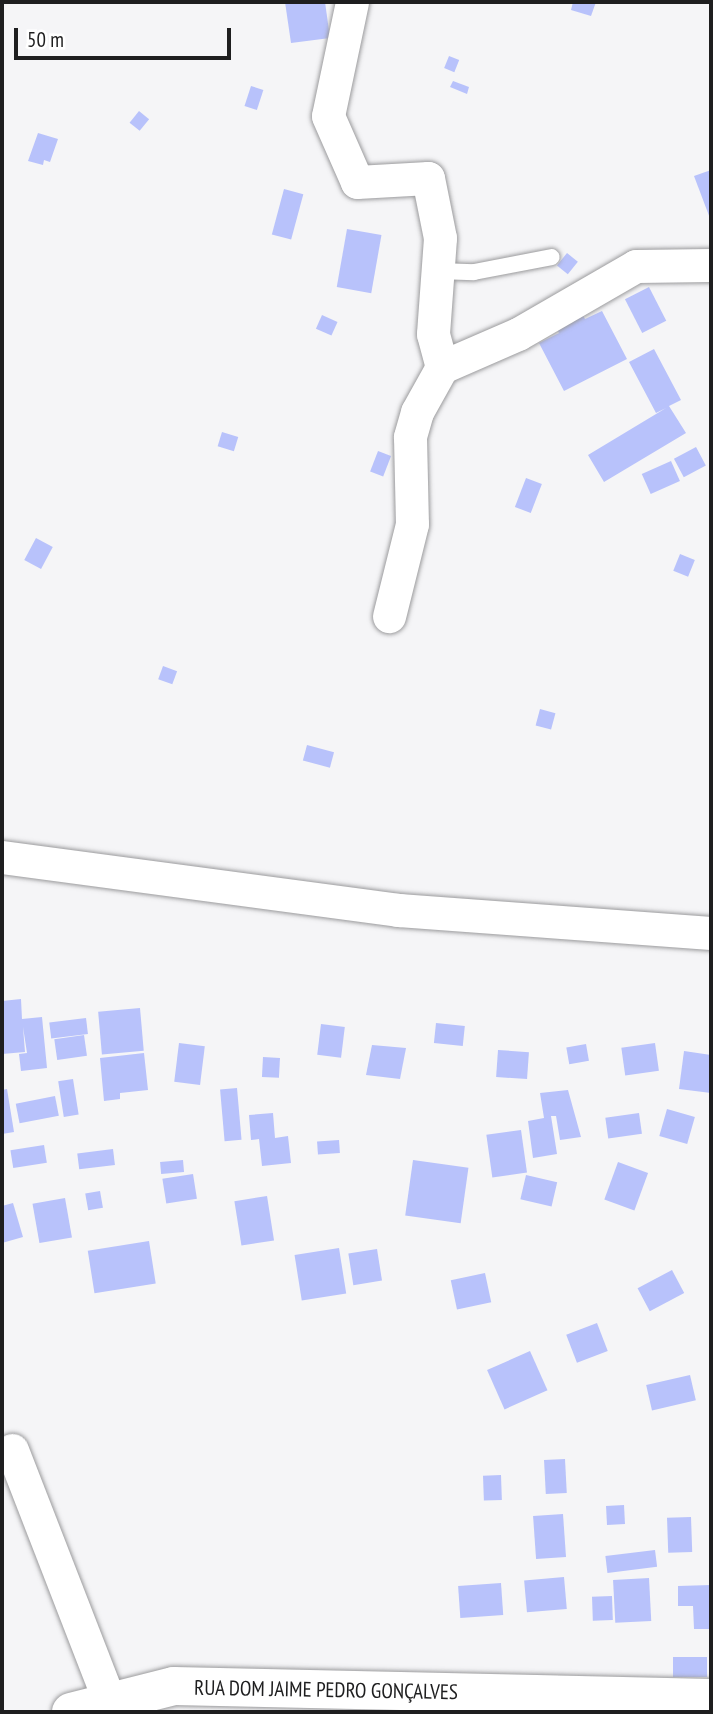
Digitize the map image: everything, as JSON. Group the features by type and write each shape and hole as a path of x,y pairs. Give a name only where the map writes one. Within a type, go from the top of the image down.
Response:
{"main road":[{"name":"RUA DOM JAIME PEDRO GONÇALVES","path":"71,1712 109,1700 174,1686 706,1703"}],"street":[{"path":"352,2 328,116 357,182 428,178 440,239 433,334 442,367"},
{"path":"389,616 412,524 410,437 416,412 442,367 518,334 636,265 711,265"},
{"path":"2,857 397,909 711,933"},
{"path":"12,1450 109,1700"}],"lane":[{"path":"439,271 474,272 552,257"}],"building":[{"path":"285,2 325,2 330,38 291,43"},
{"path":"573,2 596,2 591,16 571,10"},
{"path":"449,56 459,60 454,72 444,68"},
{"path":"453,81 469,87 467,94 450,87"},
{"path":"251,86 263,90 257,110 245,106"},
{"path":"139,111 149,119 140,131 130,123"},
{"path":"38,133 58,139 50,162 44,160 43,165 28,161"},
{"path":"711,170 711,221 694,176"},
{"path":"284,189 303,194 291,240 272,234"},
{"path":"347,229 381,235 371,293 337,287"},
{"path":"567,253 578,262 568,274 557,265"},
{"path":"649,287 666,321 642,333 625,299"},
{"path":"580,310 585,319 602,311 627,359 564,391 539,343 559,333 554,324"},
{"path":"322,315 338,322 331,336 316,329"},
{"path":"654,349 681,400 669,406 686,433 604,482 588,455 666,408 656,413 629,362"},
{"path":"222,432 238,437 234,451 218,446"},
{"path":"696,447 706,466 684,477 674,459"},
{"path":"378,451 391,456 383,477 370,472"},
{"path":"671,461 680,481 651,494 642,474"},
{"path":"526,478 542,484 531,513 515,507"},
{"path":"36,538 53,547 41,569 24,560"},
{"path":"680,554 695,560 688,577 673,571"},
{"path":"163,666 177,671 172,684 158,679"},
{"path":"540,709 555,713 551,730 536,725"},
{"path":"307,745 334,752 330,768 303,760"},
{"path":"21,999 22,1019 42,1017 47,1068 21,1071 19,1054 27,1053 23,1027 25,1052 2,1054 2,1001"},
{"path":"140,1008 144,1051 102,1054 98,1012"},
{"path":"86,1018 88,1034 51,1038 49,1023"},
{"path":"436,1023 465,1026 463,1046 434,1043"},
{"path":"321,1024 345,1027 341,1058 317,1055"},
{"path":"84,1035 87,1056 57,1060 54,1039"},
{"path":"179,1043 205,1046 200,1085 174,1082"},
{"path":"655,1043 659,1071 625,1075 621,1048"},
{"path":"586,1044 589,1061 569,1064 566,1047"},
{"path":"372,1045 406,1048 400,1079 366,1075"},
{"path":"498,1050 529,1052 527,1079 496,1077"},
{"path":"684,1051 711,1055 711,1093 679,1089"},
{"path":"144,1053 148,1090 120,1093 120,1099 104,1101 100,1058"},
{"path":"263,1057 280,1058 279,1078 262,1077"},
{"path":"73,1079 79,1115 64,1117 58,1081"},
{"path":"237,1088 242,1140 225,1141 220,1089"},
{"path":"7,1089 14,1132 2,1134 2,1090"},
{"path":"568,1090 581,1137 560,1140 556,1116 551,1116 557,1154 533,1158 528,1121 544,1118 540,1093"},
{"path":"55,1096 59,1116 20,1123 16,1104"},
{"path":"667,1109 695,1117 687,1144 659,1136"},
{"path":"273,1113 275,1138 288,1136 291,1163 262,1166 259,1139 251,1140 249,1115"},
{"path":"639,1113 642,1134 608,1139 605,1118"},
{"path":"521,1130 527,1173 492,1177 486,1135"},
{"path":"339,1140 340,1153 318,1155 317,1142"},
{"path":"44,1145 47,1163 13,1168 10,1150"},
{"path":"113,1149 115,1165 79,1169 77,1153"},
{"path":"183,1160 184,1172 161,1174 160,1162"},
{"path":"413,1160 468,1168 461,1223 405,1215"},
{"path":"618,1162 648,1173 634,1211 604,1200"},
{"path":"193,1174 197,1199 166,1204 162,1179"},
{"path":"526,1175 557,1182 552,1207 520,1199"},
{"path":"100,1191 103,1208 88,1210 85,1194"},
{"path":"267,1196 274,1240 241,1246 234,1201"},
{"path":"65,1198 72,1237 39,1243 33,1204"},
{"path":"13,1203 23,1237 2,1243 2,1206"},
{"path":"149,1241 156,1283 94,1293 88,1251"},
{"path":"339,1248 346,1293 302,1300 295,1255"},
{"path":"377,1249 382,1281 353,1285 348,1254"},
{"path":"672,1270 684,1293 650,1311 638,1288"},
{"path":"485,1273 491,1302 457,1310 451,1280"},
{"path":"597,1323 608,1351 577,1363 566,1335"},
{"path":"530,1351 547,1390 505,1409 487,1370"},
{"path":"690,1375 696,1400 652,1410 646,1385"},
{"path":"565,1459 567,1493 546,1494 544,1460"},
{"path":"501,1475 502,1500 484,1501 483,1476"},
{"path":"624,1505 625,1524 607,1525 606,1506"},
{"path":"563,1514 566,1557 536,1559 533,1516"},
{"path":"691,1517 692,1552 668,1553 667,1518"},
{"path":"655,1550 657,1567 607,1573 605,1556"},
{"path":"564,1577 567,1609 527,1612 524,1580"},
{"path":"649,1578 651,1621 615,1623 613,1580"},
{"path":"501,1583 503,1615 460,1618 458,1586"},
{"path":"711,1585 711,1629 694,1629 693,1606 678,1606 678,1586"},
{"path":"612,1596 613,1620 593,1621 592,1597"},
{"path":"673,1657 707,1657 707,1677 673,1677"}]}
